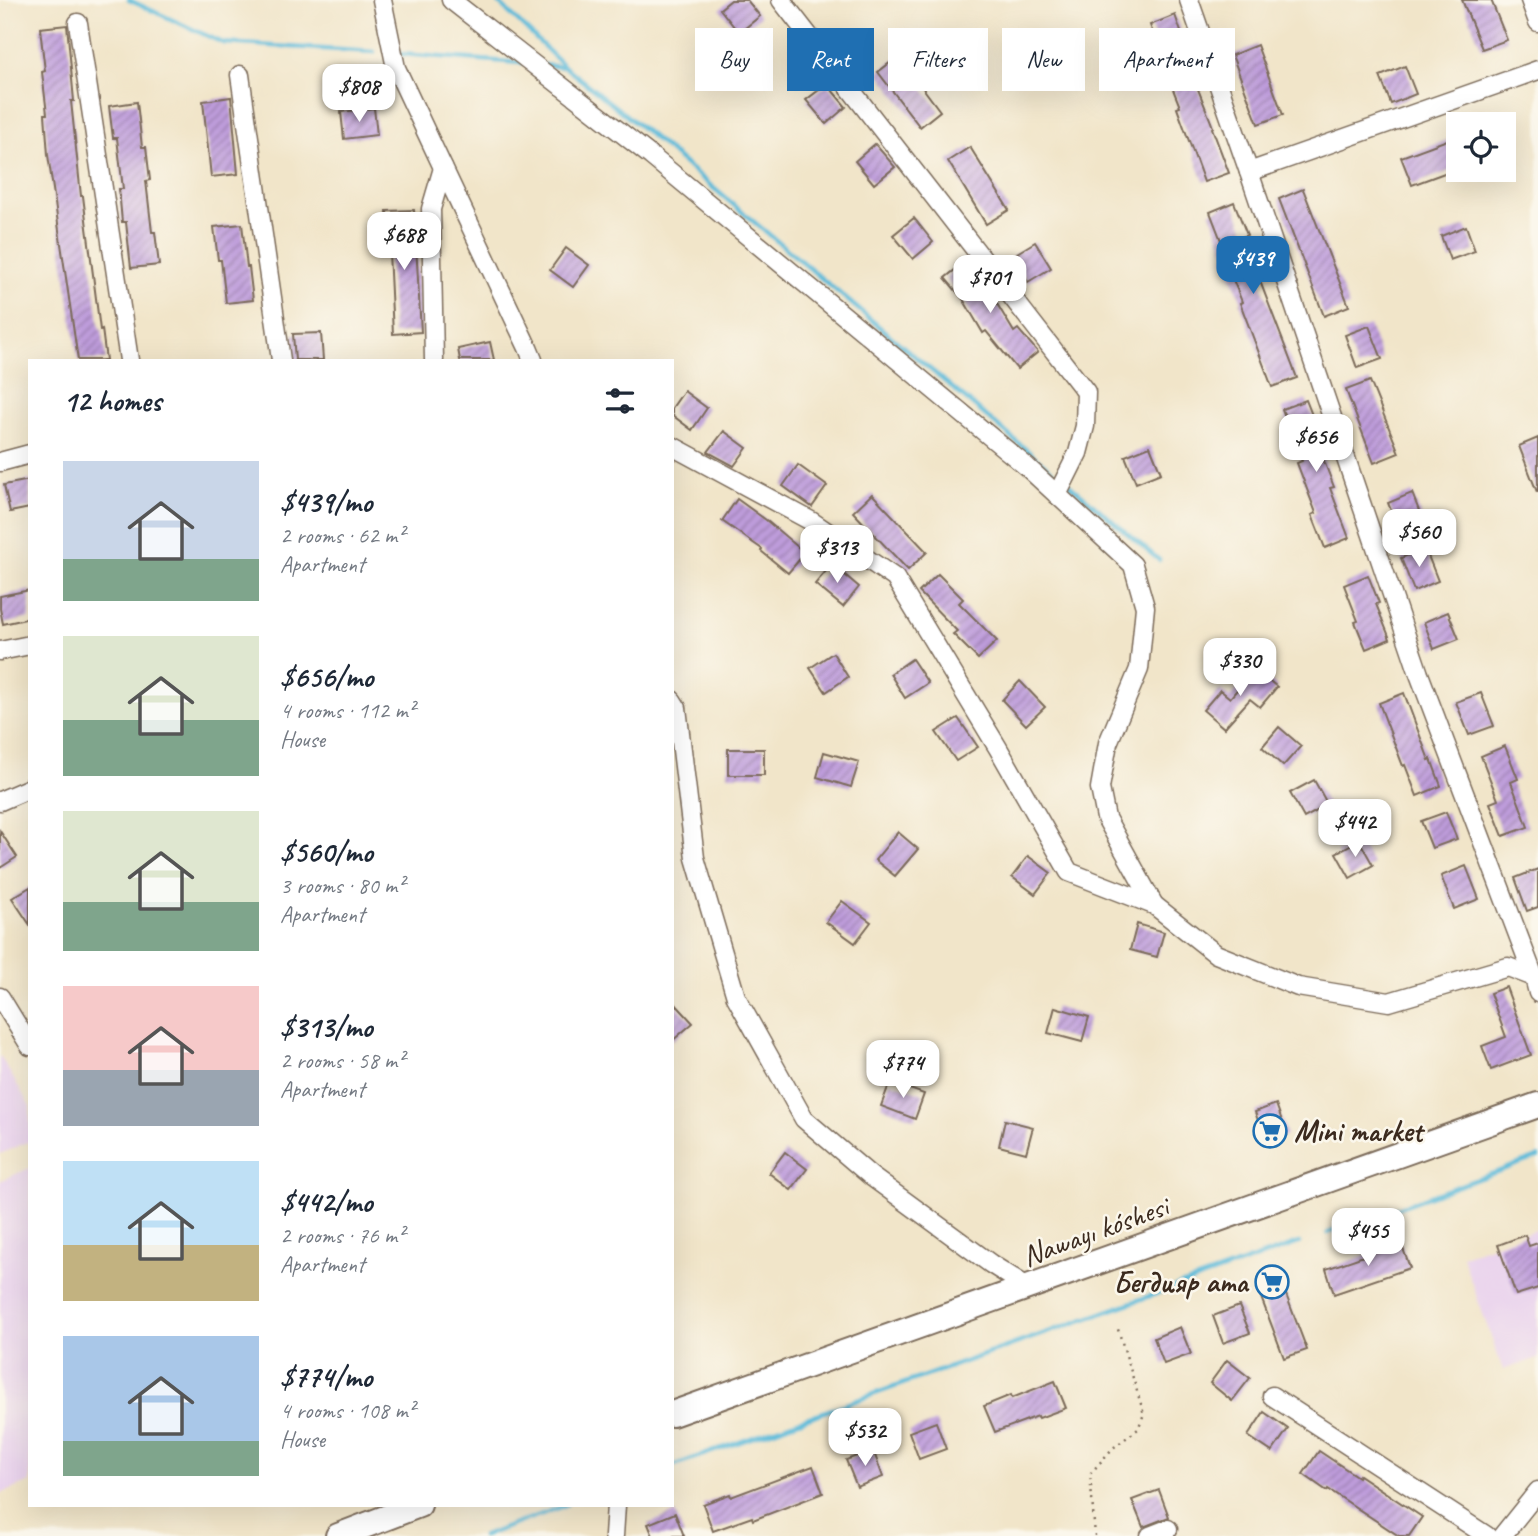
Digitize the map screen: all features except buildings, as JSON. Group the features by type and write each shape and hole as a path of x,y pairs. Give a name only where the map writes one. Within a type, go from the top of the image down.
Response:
{"main road":[{"name":"Nawayı kóshesi","path":"674,1413 1538,1105"},
{"path":"338,1536 414,1507"}],"street":[{"path":"382,0 396,68 533,359"},
{"path":"451,0 651,156 1016,458 1133,565 1145,607 1139,669 1108,743 1100,788 1106,818 1154,905"},
{"path":"781,0 1086,392 1085,426 1078,453 1057,495"},
{"path":"1189,0 1419,674 1536,985"},
{"path":"1530,0 1538,22"},
{"path":"78,23 129,359"},
{"path":"1249,172 1538,70"},
{"path":"240,75 281,359"},
{"path":"434,359 432,209 443,168"},
{"path":"674,447 811,521 895,578 1069,872 1154,905 1216,954 1298,988 1390,1002 1508,967 1536,985"},
{"path":"0,462 28,455"},
{"path":"0,651 28,645"},
{"path":"674,703 677,708 678,770 695,858 736,997 804,1119 872,1177 991,1264 1029,1288"},
{"path":"0,801 28,789"},
{"path":"0,997 28,1043"},
{"path":"1272,1396 1487,1536"},
{"path":"1502,1536 1538,1490"},
{"path":"614,1536 616,1507"},
{"path":"1150,1536 1168,1529"}],"path":[{"path":"1095,1536 1090,1474 1113,1448 1138,1429 1144,1414 1117,1325"}],"shaded area":[{"path":"0,1056 28,1103 28,1142 0,1154"},
{"path":"28,1169 28,1483 0,1494 0,1181"},
{"path":"1538,1229 1538,1358 1503,1370 1462,1256"}],"waterway":[{"path":"129,0 223,43 374,52"},
{"path":"496,0 565,67 637,124 1059,477"},
{"path":"401,54 522,63"},
{"path":"545,65 564,67"},
{"path":"1069,484 1159,560"},
{"path":"1328,1233 1538,1157"},
{"path":"674,1465 1299,1243"},
{"path":"483,1536 561,1507"}],"place":[{"name":"Mini market","path":"1270,1131"},
{"name":"Бегдияр ата","path":"1272,1282"}]}
